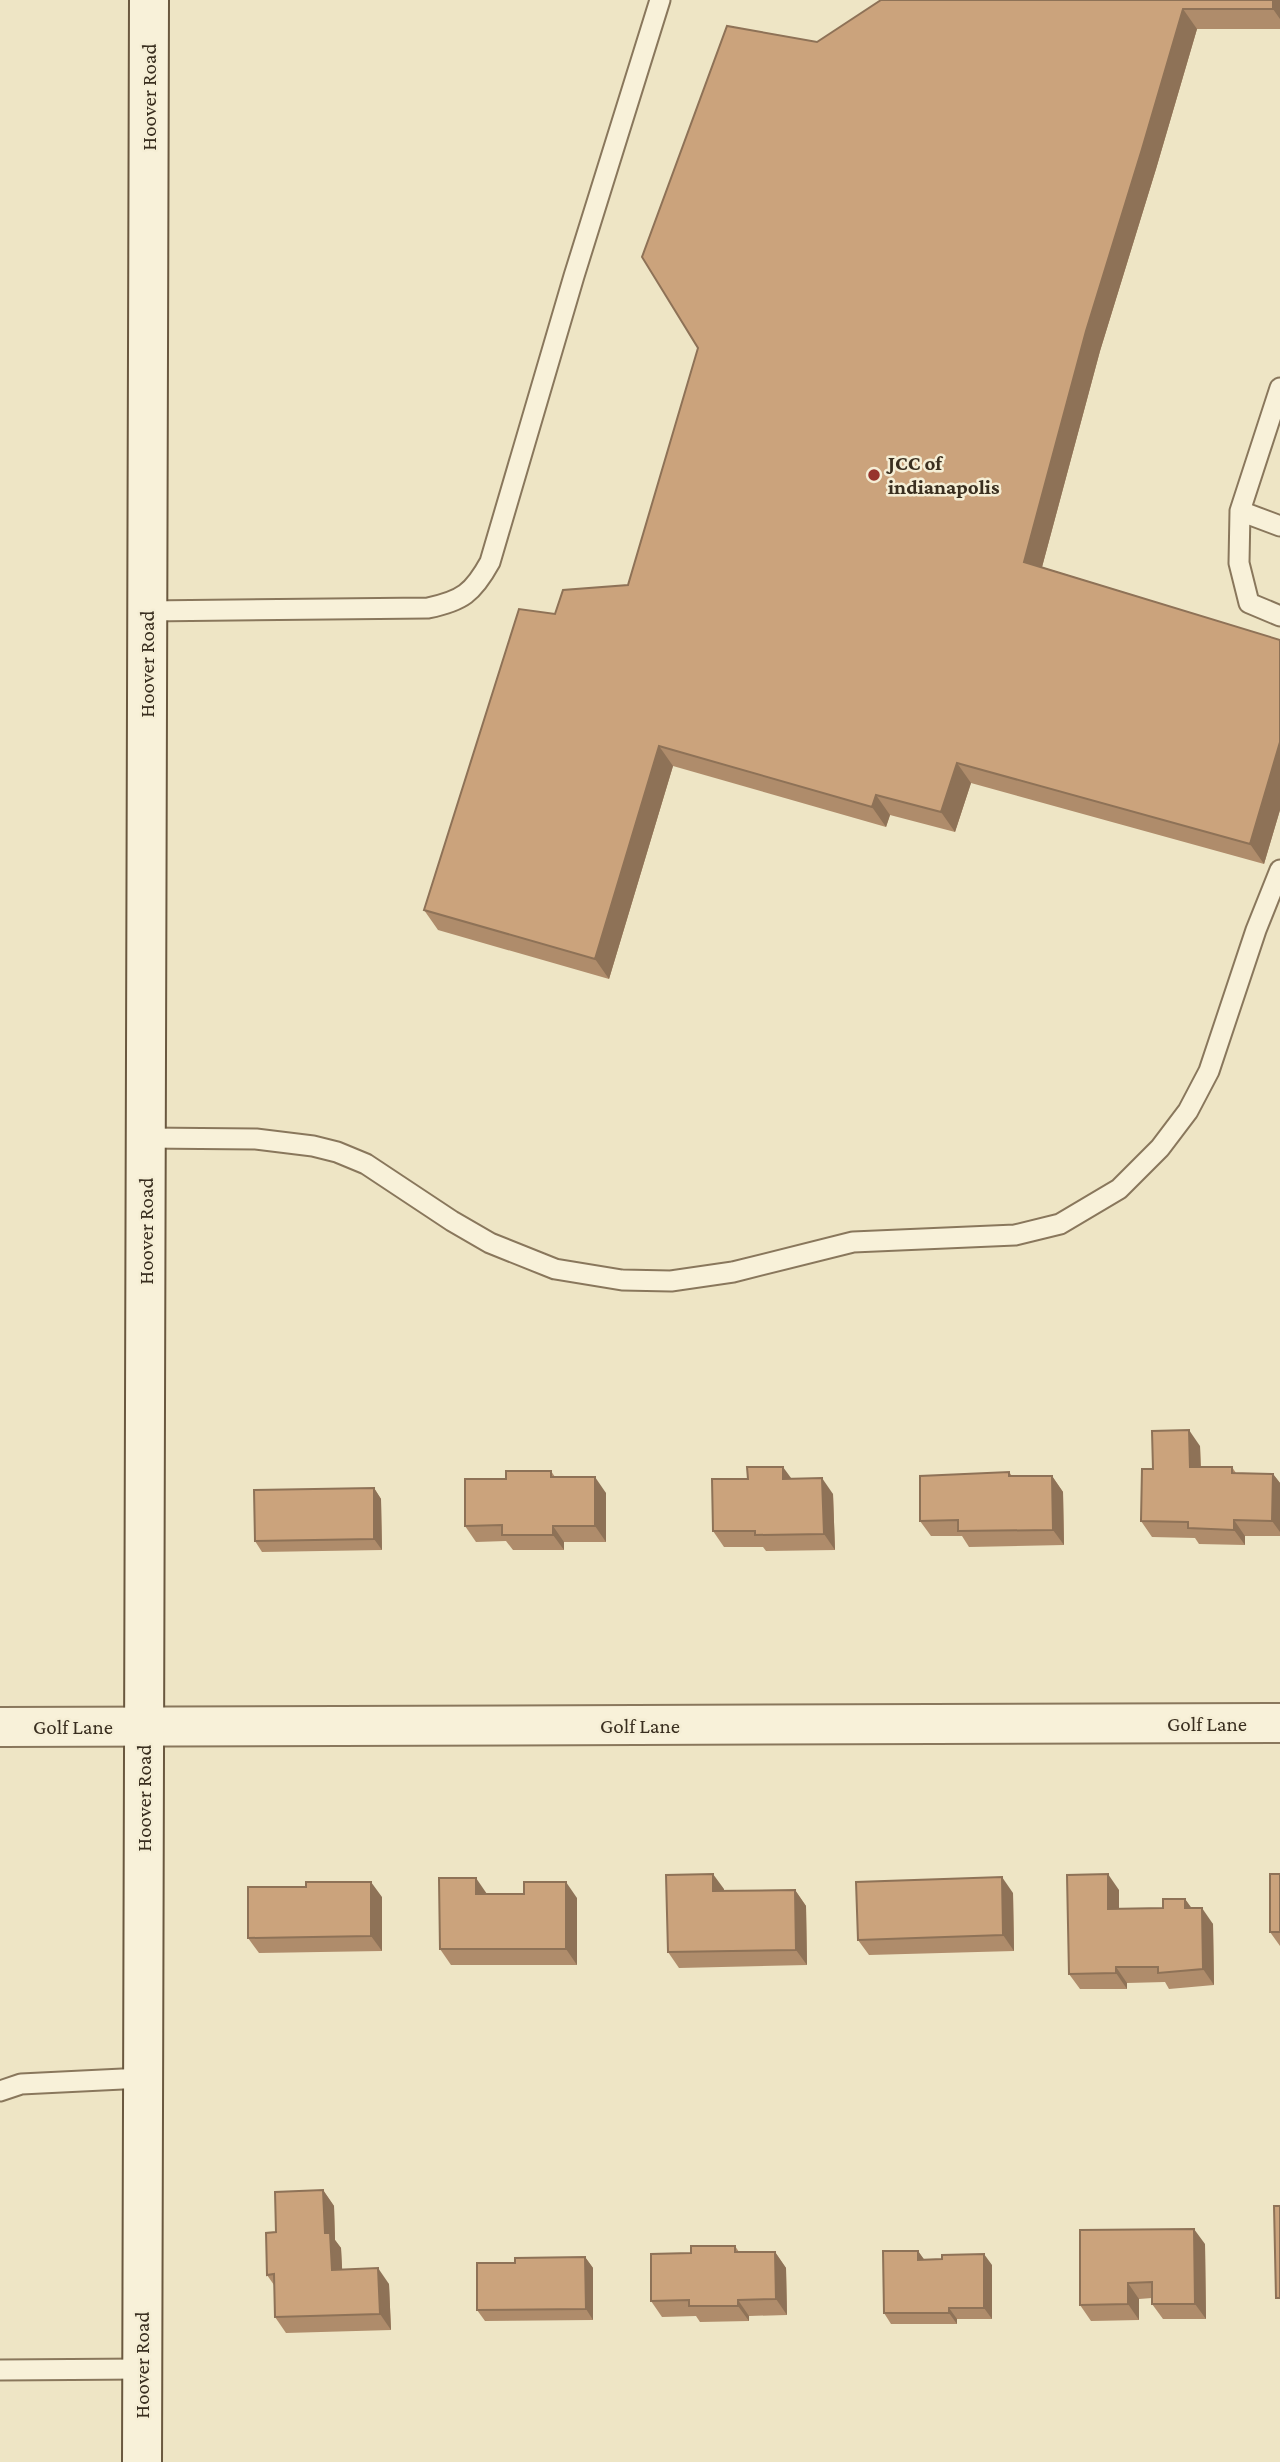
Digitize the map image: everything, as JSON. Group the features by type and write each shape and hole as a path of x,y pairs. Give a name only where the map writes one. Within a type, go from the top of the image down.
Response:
{"street":[{"name":"Hoover Road","path":"142,2462 149,0"},
{"name":"Golf Lane","path":"0,1727 1280,1723"}],"lane":[{"path":"147,611 428,608 454,603 479,583 490,562 570,289 660,0"},
{"path":"1280,388 1275,417 1240,511 1239,563 1250,603 1280,616"},
{"path":"1240,511 1280,526"},
{"path":"146,1139 256,1139 337,1152 366,1164 452,1222 490,1243 555,1269 622,1280 670,1281 733,1272 853,1242 1015,1235 1060,1224 1119,1189 1160,1148 1188,1111 1209,1070 1256,930 1280,870"},
{"path":"0,2091 21,2084 143,2078"},
{"path":"0,2370 142,2369"}],"building":[{"name":"JCC of indianapolis","path":"881,0 1273,0 1273,9 1183,9 1086,331 1024,562 1280,640 1280,742 1250,844 957,763 941,812 876,795 872,807 659,746 595,959 424,910 519,609 555,614 563,590 628,585 698,348 642,257 727,26 817,42"},
{"path":"1189,1430 1190,1467 1232,1467 1232,1473 1273,1474 1272,1521 1234,1520 1234,1530 1188,1528 1188,1522 1141,1521 1142,1469 1153,1469 1152,1431"},
{"path":"747,1467 783,1467 783,1479 822,1478 824,1534 755,1535 755,1531 713,1531 712,1479 748,1479"},
{"path":"506,1471 551,1471 551,1477 595,1477 595,1526 553,1526 553,1535 502,1535 502,1525 465,1526 465,1479 506,1479"},
{"path":"1009,1472 1009,1476 1052,1476 1053,1530 958,1531 958,1520 920,1521 920,1476"},
{"path":"374,1488 374,1539 255,1541 254,1490"},
{"path":"713,1874 713,1891 795,1890 796,1950 668,1952 666,1875"},
{"path":"1108,1874 1108,1909 1163,1908 1163,1899 1185,1899 1185,1908 1202,1908 1203,1969 1158,1973 1158,1967 1116,1967 1116,1973 1069,1974 1067,1875"},
{"path":"1270,1874 1280,1874 1280,1932 1270,1932"},
{"path":"1002,1877 1003,1935 858,1940 856,1882"},
{"path":"439,1878 476,1878 476,1894 524,1894 524,1882 566,1882 566,1949 440,1949"},
{"path":"306,1882 371,1882 371,1936 248,1938 248,1887 306,1887"},
{"path":"323,2190 325,2233 330,2233 332,2270 378,2268 380,2314 275,2317 274,2274 267,2275 266,2233 276,2232 275,2192"},
{"path":"1274,2206 1280,2206 1280,2298 1276,2298"},
{"path":"1194,2229 1195,2304 1152,2304 1152,2282 1128,2283 1128,2304 1080,2305 1080,2230"},
{"path":"691,2246 735,2246 735,2252 775,2252 776,2299 738,2300 738,2306 689,2306 689,2300 651,2301 651,2254 691,2253"},
{"path":"883,2251 918,2251 918,2260 942,2259 942,2255 984,2254 984,2308 949,2308 949,2313 884,2313"},
{"path":"585,2257 586,2309 477,2310 477,2263 515,2263 515,2258"}],"place":[{"name":"JCC of indianapolis","path":"874,475"}]}
